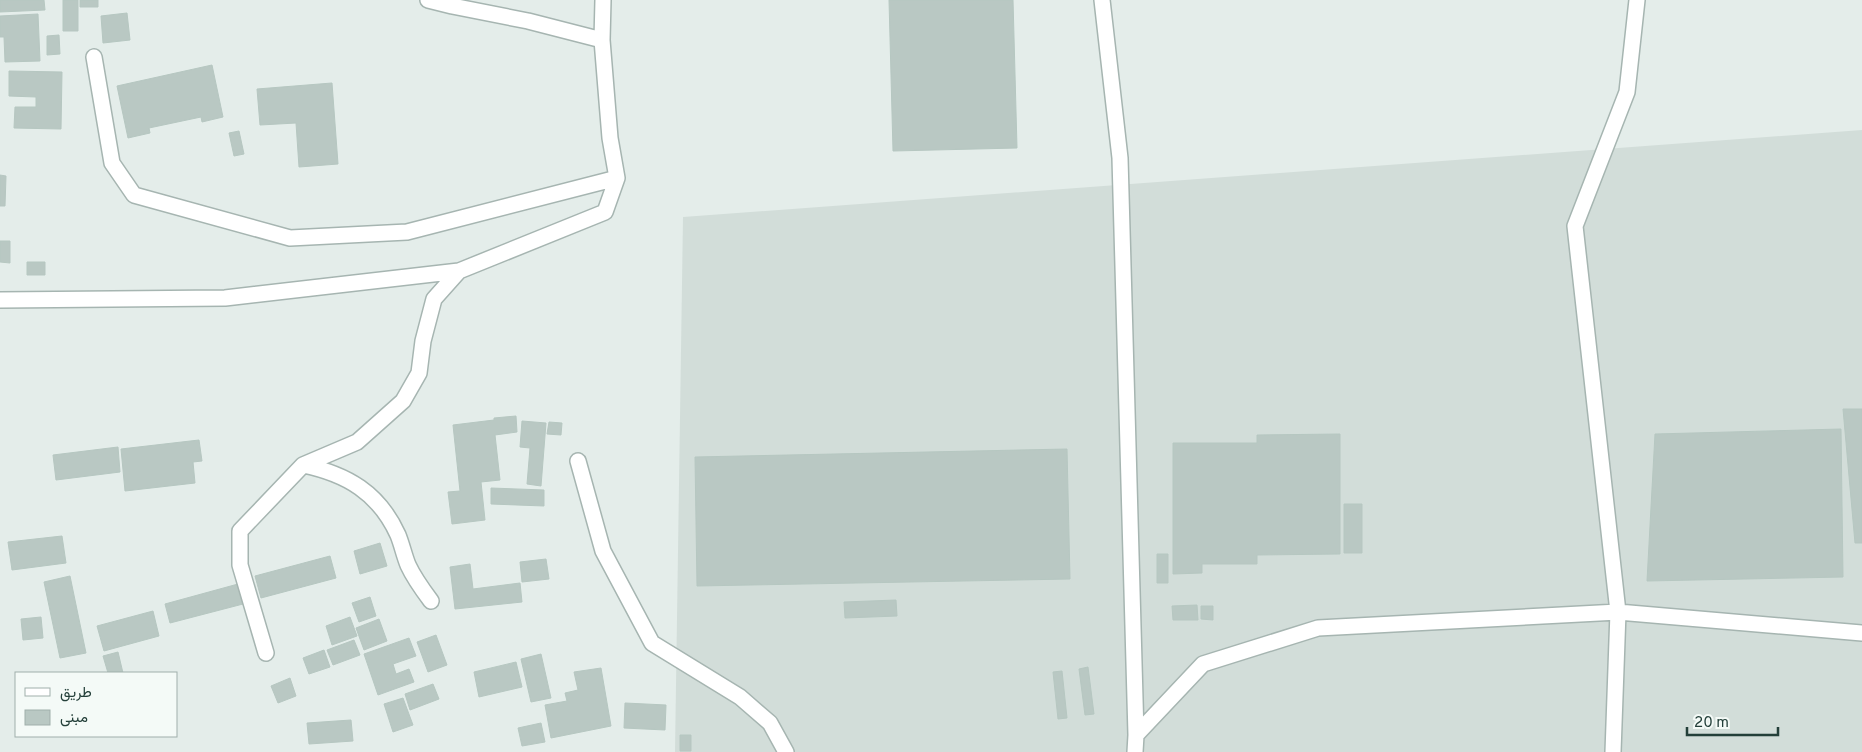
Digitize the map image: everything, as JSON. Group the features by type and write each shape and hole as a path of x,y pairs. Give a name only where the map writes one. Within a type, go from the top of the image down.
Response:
{"street":[{"path":"428,0 528,21 602,40"},
{"path":"0,300 225,298 459,271 605,212 617,178 610,138 602,40 603,0"},
{"path":"1102,0 1120,158 1135,752"},
{"path":"1613,752 1618,612 1575,226 1627,92 1637,0"},
{"path":"94,57 112,163 134,195 290,238 407,232 617,178"},
{"path":"266,653 240,565 240,531 303,465 357,442 403,401 419,373 423,341 434,299 459,271"},
{"path":"578,461 603,551 652,644 740,697 770,723 786,752"},
{"path":"303,465 341,476 358,486 375,500 389,518 399,537 409,567 430,601"},
{"path":"1136,735 1203,664 1318,628 1618,612 1862,633"}],"shaded area":[{"path":"1862,130 1862,752 675,752 683,217"}],"building":[{"path":"0,0 44,0 45,10 0,12"},
{"path":"63,0 78,0 78,31 63,31"},
{"path":"80,0 98,0 98,7 80,7"},
{"path":"889,0 1013,0 1017,148 893,151"},
{"path":"127,13 130,40 103,43 101,16"},
{"path":"38,14 40,61 5,62 4,37 0,37 0,16"},
{"path":"59,35 60,54 47,55 47,36"},
{"path":"212,65 223,117 202,122 201,117 149,128 150,133 128,138 117,86"},
{"path":"9,71 62,72 61,129 14,128 15,107 36,107 36,97 9,96"},
{"path":"332,83 338,164 299,167 296,123 260,125 257,89"},
{"path":"239,131 244,154 234,156 229,133"},
{"path":"0,175 6,176 5,206 0,206"},
{"path":"0,241 10,241 10,263 0,262"},
{"path":"27,262 45,262 45,275 27,275"},
{"path":"1843,409 1862,409 1862,543 1855,543"},
{"path":"516,416 517,432 495,435 500,480 481,482 485,520 452,524 448,492 460,491 453,425"},
{"path":"522,421 546,423 541,486 527,484 530,448 520,447"},
{"path":"549,422 562,423 561,435 547,434"},
{"path":"1841,429 1843,577 1647,581 1655,434"},
{"path":"1340,434 1340,554 1257,555 1257,564 1202,564 1202,573 1173,574 1173,443 1257,443 1257,435"},
{"path":"199,440 202,461 193,462 195,483 125,491 121,449"},
{"path":"118,447 120,472 56,480 53,455"},
{"path":"1067,449 1070,579 697,586 695,457"},
{"path":"491,488 544,490 544,506 491,504"},
{"path":"1344,504 1362,504 1362,553 1344,553"},
{"path":"62,536 66,563 12,570 8,542"},
{"path":"380,543 387,566 360,574 354,551"},
{"path":"1157,554 1168,554 1168,583 1157,583"},
{"path":"330,556 336,578 261,598 255,576"},
{"path":"546,559 549,579 522,582 520,562"},
{"path":"470,564 473,589 520,583 522,602 455,609 450,567"},
{"path":"70,576 86,653 60,658 44,582"},
{"path":"238,584 243,604 170,623 165,604"},
{"path":"370,597 376,616 359,622 352,603"},
{"path":"896,600 897,616 845,618 844,602"},
{"path":"1197,605 1198,620 1173,620 1172,606"},
{"path":"1201,606 1213,606 1213,620 1201,619"},
{"path":"153,611 159,636 104,651 97,626"},
{"path":"41,617 43,638 23,640 21,619"},
{"path":"350,617 357,636 332,645 326,626"},
{"path":"379,619 387,641 364,650 356,628"},
{"path":"436,635 447,665 428,672 417,642"},
{"path":"409,638 416,656 393,664 396,674 409,669 414,682 378,695 364,654"},
{"path":"354,640 360,655 333,665 327,650"},
{"path":"324,650 330,667 309,674 303,658"},
{"path":"118,652 123,672 108,672 103,656"},
{"path":"541,654 551,698 531,702 521,659"},
{"path":"516,662 522,687 479,697 474,672"},
{"path":"1088,667 1094,714 1085,715 1079,669"},
{"path":"601,668 611,726 551,738 545,705 567,701 565,693 578,690 574,672"},
{"path":"1062,671 1067,718 1058,719 1053,672"},
{"path":"290,678 296,696 278,703 271,686"},
{"path":"433,684 439,699 410,710 405,694"},
{"path":"403,698 413,725 393,732 384,704"},
{"path":"625,703 666,705 665,730 624,728"},
{"path":"351,720 353,741 309,744 307,723"},
{"path":"541,723 545,742 522,746 518,728"},
{"path":"680,735 691,735 691,751 680,751"}]}
